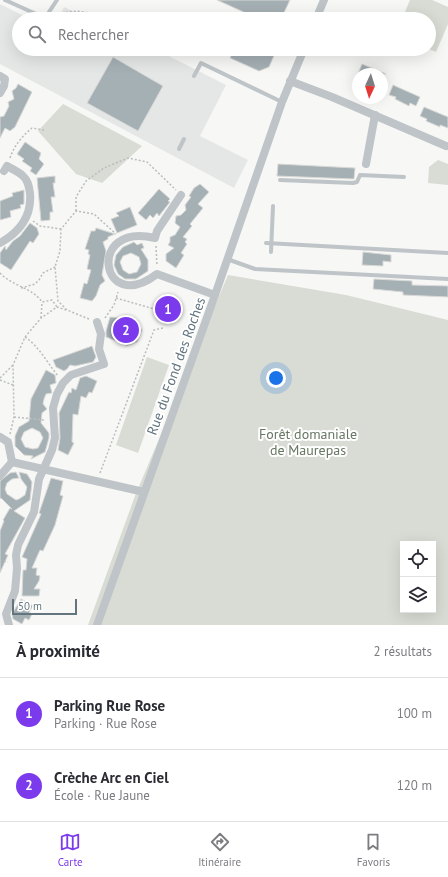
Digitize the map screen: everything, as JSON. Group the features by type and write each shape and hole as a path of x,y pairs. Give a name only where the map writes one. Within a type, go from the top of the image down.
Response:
{"street":[{"path":"319,12 324,0"},
{"name":"Rue du Fond des Roches","path":"97,625 228,259 282,102 301,56"},
{"path":"0,76 5,79 4,86 0,93"},
{"path":"290,81 375,115 447,147"},
{"path":"366,164 375,115"},
{"path":"0,243 7,239 27,217 30,208 29,185 23,176 6,168"},
{"path":"181,195 156,231 155,238 143,235 132,236 121,239 113,246 110,256 111,273 115,280 121,284 138,285 157,274 215,295"},
{"path":"9,625 6,614 15,591 17,568 16,556 18,545 34,512 39,479 52,450 54,438 53,421 55,401 63,383 71,375 78,371 104,364 99,349 101,334 97,322"},
{"path":"0,437 8,442 12,462"},
{"path":"12,462 144,492"},
{"path":"0,476 12,462"}],"lane":[{"path":"5,0 32,12"},
{"path":"50,12 55,6 57,0"},
{"path":"194,76 201,63 282,102"},
{"path":"179,149 184,139"},
{"path":"364,175 366,164"},
{"path":"280,180 353,183 357,182 358,176 364,175 404,177"},
{"path":"271,252 273,206"},
{"path":"266,243 448,253"},
{"path":"228,259 255,269 448,279"}],"path":[{"path":"64,12 70,10 82,12"},
{"path":"6,168 15,147 24,134 32,128 44,130"},
{"path":"67,310 58,301 55,266 60,251 61,229 76,211 76,197 86,181 104,168 128,158 146,162 181,195"},
{"path":"76,211 94,214 105,222 121,239"},
{"path":"27,217 40,226 61,229"},
{"path":"155,238 157,274"},
{"path":"21,288 35,284 40,280 43,273 55,266"},
{"path":"0,273 7,280 38,296 42,302 41,318"},
{"path":"42,302 52,300 57,307 97,322 107,316 121,284"},
{"path":"116,298 168,313"},
{"path":"13,385 0,379 13,366 25,338 41,318 57,307"},
{"path":"97,481 154,330 163,328"},
{"path":"25,338 34,343 63,383"},
{"path":"8,442 14,417 13,366"},
{"path":"14,417 53,421"}],"shaded area":[{"path":"0,4 16,12 12,12 12,56 169,56 226,85 200,136 248,160 234,188 0,64"},
{"path":"64,7 74,12 62,12"}],"green space":[{"path":"410,0 432,0 448,7 448,24 436,52 436,12 405,12"},
{"path":"63,104 142,146 102,183 76,174 38,131"},
{"path":"438,160 448,164 448,185 428,183 429,167"},
{"name":"Forêt domaniale de Maurepas","path":"228,275 346,295 448,320 448,625 88,625 135,496"},
{"path":"147,357 169,365 138,453 116,445"}],"building":[{"path":"217,0 290,0 284,12 244,12"},
{"path":"231,56 274,56 269,67 259,71 230,58"},
{"path":"113,57 163,86 138,131 87,103"},
{"path":"362,64 372,68 360,68"},
{"path":"18,84 32,92 15,127 10,131 5,128 0,138 0,117 4,116 9,106 8,102 14,99 12,91"},
{"path":"393,85 420,97 416,106 410,103 409,106 395,99 396,97 389,95"},
{"path":"424,107 448,117 448,128 440,125 440,127 426,121 427,119 420,116"},
{"path":"25,142 41,153 39,159 44,164 36,175 30,171 32,168 22,161 24,159 17,154"},
{"path":"278,164 355,168 354,179 277,176"},
{"path":"55,176 55,183 53,183 55,197 51,197 53,212 50,212 50,220 41,221 37,178"},
{"path":"200,184 209,192 198,204 203,208 190,224 192,226 183,237 187,239 185,242 187,244 181,253 184,255 176,268 166,261 166,254 174,248 168,245 170,242 170,237 175,235 180,227 175,223 176,216 181,215 186,210 185,205 191,197 189,196 194,188"},
{"path":"159,189 170,199 168,201 170,202 159,216 157,213 153,218 150,215 146,220 138,213"},
{"path":"24,190 24,204 20,205 21,208 10,211 11,217 0,220 0,201 13,196 12,193"},
{"path":"130,207 137,225 117,233 111,219 119,216 116,213"},
{"path":"30,223 37,228 39,234 33,243 30,241 11,270 0,263 0,253 5,246 6,250 13,241 20,236"},
{"path":"96,228 115,234 108,237 108,239 103,242 106,251 102,275 105,281 100,285 96,296 92,301 80,298 84,283 87,284 91,270 87,269 90,255 88,254 89,250 85,249 91,231 95,231"},
{"path":"134,242 137,245 142,243 144,248 141,249 148,260 148,271 136,279 125,279 118,274 114,265 116,255 123,247","holes":["131,253 139,257 141,264 137,272 129,274 123,270 120,262 123,256"]},
{"path":"363,252 391,255 391,262 383,261 383,266 362,265"},
{"path":"374,279 412,281 412,285 448,286 448,297 403,295 403,292 373,289"},
{"path":"126,315 130,316 133,325 139,326 142,330 137,342 126,346 120,340 116,341 106,337 106,331 110,317 122,318"},
{"path":"92,346 96,357 93,362 75,366 70,365 64,371 56,367 53,360"},
{"path":"46,370 55,375 56,383 50,385 52,393 46,394 43,404 47,409 42,413 41,423 49,433 45,452 31,459 33,456 24,455 15,446 15,436 19,427 29,421 31,399","holes":["32,428 40,432 43,438 38,448 33,449 25,447 21,439 24,432"]},
{"path":"86,376 97,381 92,393 89,392 86,398 81,396 78,415 73,414 72,442 74,443 68,455 58,450 60,438 59,413 69,392 71,393 72,388 76,390 80,378"},
{"path":"16,472 19,478 12,479 7,483 5,489 7,494 16,500 25,495 27,487 21,479 19,472 27,474 32,482 30,500 14,511 25,518 5,554 8,555 0,573 0,531 4,521 3,520 10,508 12,509 1,498 0,499 0,481 10,473"},
{"path":"51,478 63,481 60,495 63,496 55,525 43,551 40,550 32,568 37,568 36,575 40,576 34,589 40,589 39,596 22,596 23,570 26,570 27,559 22,557 41,514 39,513"},
{"path":"21,599 33,606 29,612 32,614 29,620 25,618 22,624 13,619 12,614"}],"place":[{"name":"Parking Rue Rose","path":"168,309"},
{"name":"Crèche Arc en Ciel","path":"126,330"}]}
